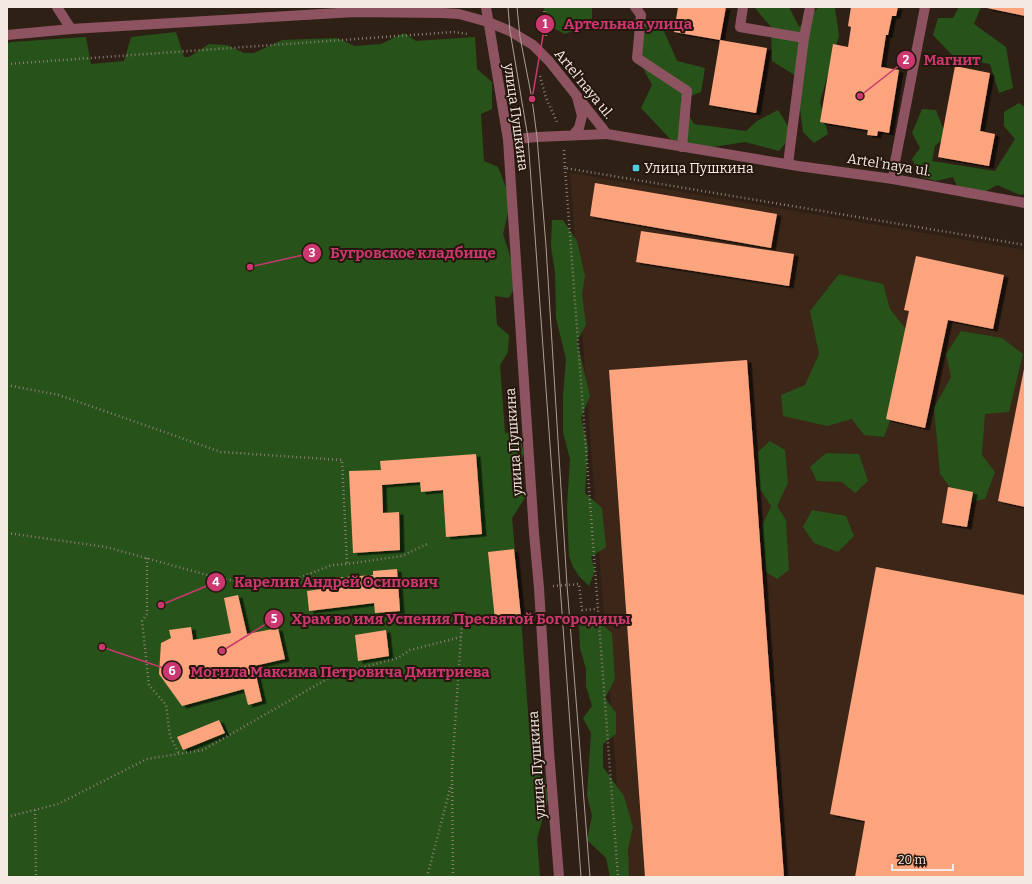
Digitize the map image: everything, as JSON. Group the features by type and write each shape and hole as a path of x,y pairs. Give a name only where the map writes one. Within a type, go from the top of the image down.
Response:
{"street":[{"path":"57,7 71,29"},
{"name":"улица Пушкина","path":"486,7 508,140 549,751 559,877"},
{"path":"635,7 641,15 638,58 687,91 682,147"},
{"path":"743,7 740,27 804,38"},
{"path":"788,164 804,38 810,7"},
{"path":"893,179 925,7"},
{"name":"Artel'naya ul.","path":"7,35 71,29 354,10 442,10 488,22 510,31 533,45 548,61 607,134 788,164 893,179 1025,203"},
{"path":"568,136 579,128 582,116 577,96"},
{"path":"508,140 607,134"}],"path":[{"path":"544,7 548,61"},
{"path":"7,64 454,32 469,34"},
{"path":"540,75 546,98 568,136 565,168 618,877"},
{"path":"565,168 1025,245"},
{"path":"7,385 59,395 221,452 342,460 348,564"},
{"path":"7,533 106,547 218,578 273,587 332,565 402,556 429,543"},
{"path":"147,558 147,614 142,621 149,685 166,705 170,736 179,754"},
{"path":"539,588 579,584 582,610 598,609"},
{"path":"453,877 452,769 463,614"},
{"path":"7,817 58,804 147,759 203,750 334,675 398,658 410,650 461,636"},
{"path":"427,877 452,782"},
{"path":"35,810 36,877"}],"shaded area":[{"path":"570,173 1025,250 1025,877 624,877"}],"green space":[{"path":"543,7 592,7 592,23 565,34 553,28"},
{"path":"754,7 789,7 799,27 819,7 835,8 839,36 820,102 828,134 814,143 803,132 796,76 772,61 771,27"},
{"path":"959,7 981,7 974,24 1006,47 1013,88 999,93 990,64 954,57 933,35 938,18 953,18"},
{"path":"647,21 663,29 677,61 705,68 701,92 680,100 694,124 746,131 757,121 778,110 793,134 779,151 745,142 706,148 673,142 641,108 652,85 633,49"},
{"path":"176,32 184,57 189,57 209,44 227,45 244,53 254,53 282,40 337,38 355,46 381,44 404,33 416,41 475,37 477,69 492,82 492,109 481,114 484,161 498,167 511,200 503,234 518,281 509,298 495,296 497,325 509,335 508,352 500,365 505,433 518,431 524,453 518,468 525,498 512,518 530,740 540,750 548,799 537,839 540,877 7,877 7,44 11,42 86,37 91,64 124,61 131,37"},
{"path":"1019,103 1025,107 1025,194 1020,195 997,185 972,199 962,197 953,177 936,181 921,177 912,159 920,148 912,133 922,109 936,110 946,136 935,146 932,161 995,171 1015,139 1004,126 1004,112"},
{"path":"552,220 563,220 577,241 585,276 582,294 586,325 577,341 590,396 581,418 588,447 585,493 602,508 606,547 591,557 595,571 589,586 579,576 573,567 569,556 567,507 570,459 563,432 563,396 566,359 556,318 555,272 551,246"},
{"path":"839,274 883,284 890,309 913,338 899,397 884,437 864,435 852,419 827,426 783,416 781,395 805,385 819,354 810,311"},
{"path":"961,331 1002,338 1023,354 1009,412 985,414 982,455 995,472 985,499 962,503 940,474 934,408 951,377 946,354"},
{"path":"770,441 785,450 788,483 777,506 786,520 789,570 777,579 766,572 762,526 771,506 760,489 758,452"},
{"path":"826,453 859,454 868,481 855,493 842,482 817,481 810,467"},
{"path":"812,510 846,516 854,536 838,552 814,543 803,527"},
{"path":"596,619 612,633 615,679 605,698 616,713 616,734 603,744 603,767 624,796 633,827 628,849 629,877 610,877 606,858 587,840 592,816 587,795 591,733 583,718 592,706 586,686 586,669 580,648 579,622"}],"building":[{"path":"678,7 726,7 720,40 674,32"},
{"path":"851,7 898,7 896,16 892,16 888,35 886,35 881,67 899,70 889,133 878,131 877,136 867,135 868,130 820,122 833,44 848,47 851,27 848,26"},
{"path":"1025,7 1025,16 987,8"},
{"path":"720,40 767,48 756,113 709,105"},
{"path":"955,66 990,73 980,131 995,134 989,166 938,157"},
{"path":"595,183 777,214 771,248 590,216"},
{"path":"641,231 794,254 789,286 636,262"},
{"path":"916,256 1004,275 993,329 948,320 925,428 886,419 909,311 904,310"},
{"path":"747,360 784,877 645,877 609,370"},
{"path":"1025,369 1025,507 998,501"},
{"path":"476,454 482,534 446,537 443,490 421,492 420,482 382,485 383,513 399,512 400,550 353,553 349,471 381,470 380,461"},
{"path":"948,487 973,492 967,527 942,523"},
{"path":"514,549 521,617 495,620 488,552"},
{"path":"876,567 1025,595 1025,877 855,877 865,821 830,814"},
{"path":"397,569 400,611 375,613 374,603 309,611 307,591 321,589 320,579 373,575 373,571"},
{"path":"238,595 247,634 278,628 285,659 254,666 262,701 248,705 244,689 182,706 159,674 161,643 171,638 169,630 191,627 193,640 231,633 224,598"},
{"path":"386,630 389,656 358,661 355,635"},
{"path":"219,720 225,733 183,750 177,737"}],"tram line":[{"path":"508,7 510,31 528,138 581,877"},
{"path":"517,7 520,37 532,99 537,137 546,246 567,585 590,877"}],"place":[{"name":"Магнит","path":"860,96"},
{"name":"Артельная улица","path":"532,99"},
{"name":"Улица Пушкина","path":"636,168"},
{"name":"Бугровское кладбище","path":"250,267"},
{"name":"Карелин Андрей Осипович","path":"161,605"},
{"name":"Могила Максима Петровича Дмитриева","path":"102,647"},
{"name":"Храм во имя Успения Пресвятой Богородицы","path":"222,651"}]}
